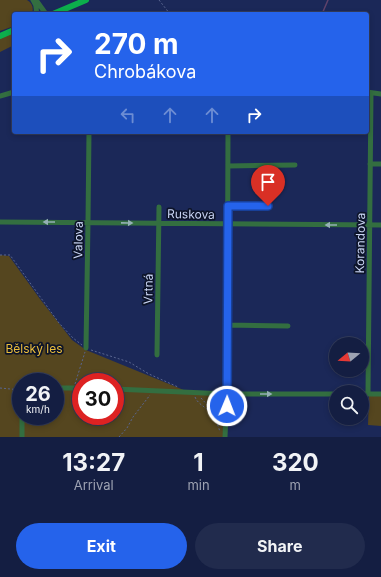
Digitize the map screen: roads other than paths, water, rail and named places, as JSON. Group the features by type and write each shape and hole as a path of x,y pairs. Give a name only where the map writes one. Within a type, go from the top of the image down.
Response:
{"main road":[{"path":"59,12 86,0"},
{"path":"0,36 12,31"}],"street":[{"path":"33,0 36,5 36,12"},
{"path":"36,0 45,12"},
{"path":"0,96 12,93"},
{"path":"369,93 381,94"},
{"name":"Korandova","path":"368,385 370,225 369,93"},
{"name":"Valova","path":"86,348 89,134"},
{"path":"225,437 228,325 228,134"},
{"path":"370,164 381,164"},
{"path":"228,166 295,165"},
{"path":"228,206 268,206"},
{"name":"Vrtná","path":"157,355 159,207"},
{"name":"Ruskova","path":"0,222 381,225"},
{"path":"228,325 288,326"},
{"path":"124,389 227,394 329,394"},
{"path":"369,394 381,394"},
{"path":"22,425 22,437"}],"waterway":[{"path":"323,12 328,0"}],"park label":[{"name":"Bělský les","path":"34,348"}]}
